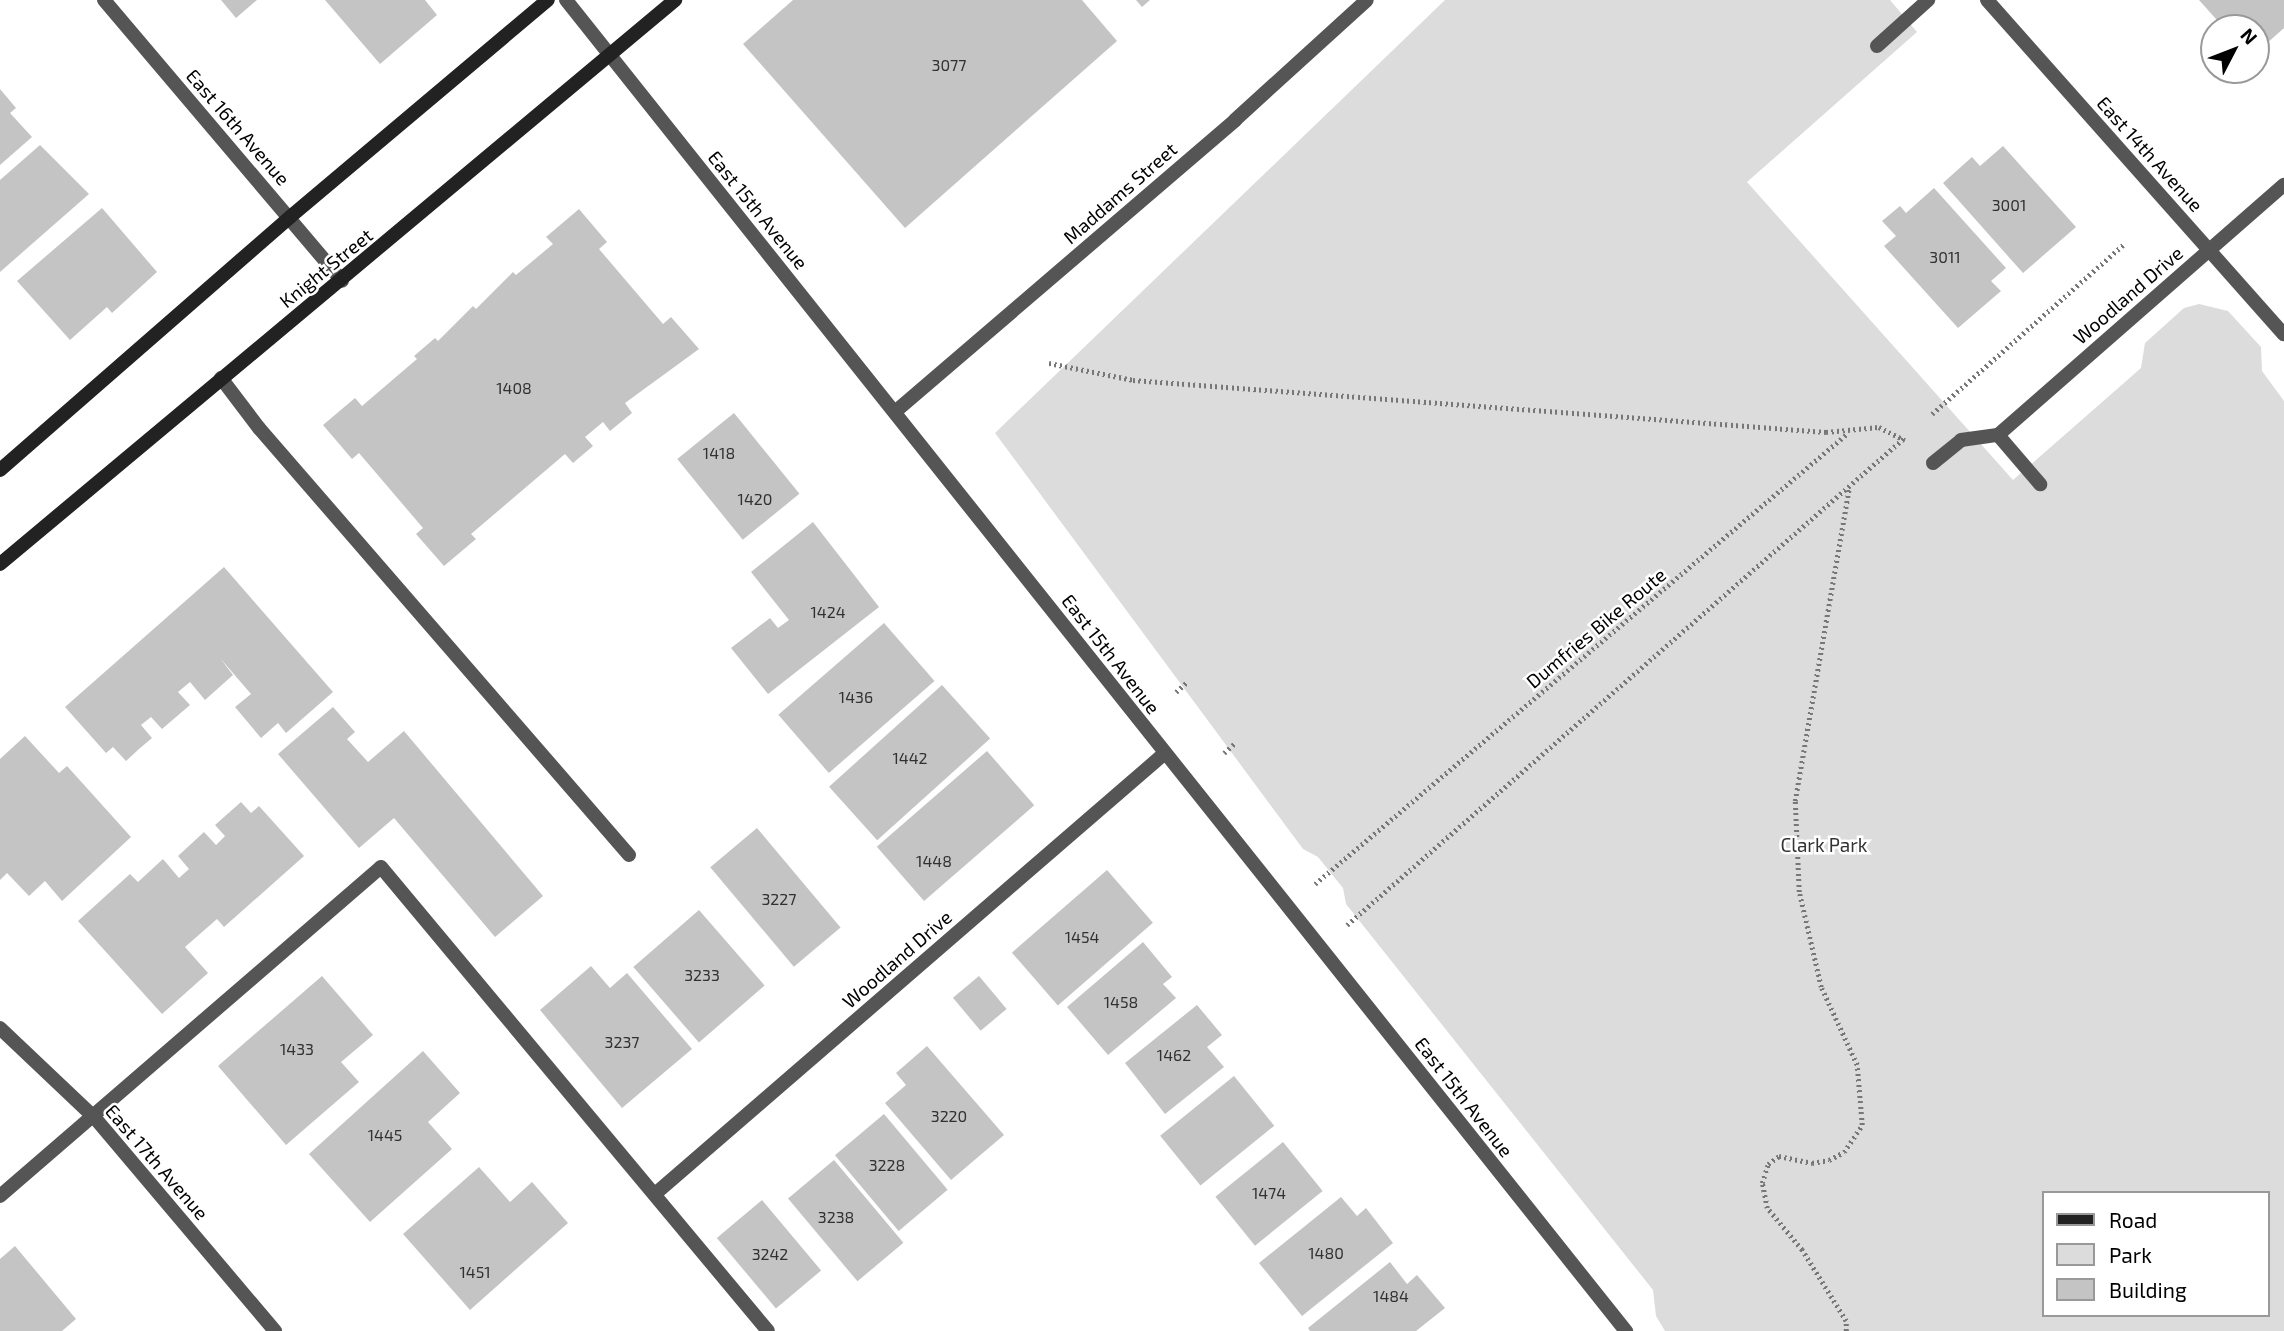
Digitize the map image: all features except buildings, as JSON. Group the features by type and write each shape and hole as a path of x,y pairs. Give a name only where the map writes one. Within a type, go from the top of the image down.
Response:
{"main road":[{"path":"0,470 290,217 548,0"},
{"name":"Knight Street","path":"0,564 221,378 342,281 675,0"}],"street":[{"name":"East 16th Avenue","path":"104,0 342,281"},
{"name":"East 15th Avenue","path":"566,0 1626,1331"},
{"name":"Maddams Street","path":"895,411 1224,129 1367,0"},
{"path":"1878,46 1928,0"},
{"name":"East 14th Avenue","path":"1987,0 2284,334"},
{"name":"Woodland Drive","path":"1998,435 2284,185"},
{"path":"221,378 268,438 629,855"},
{"path":"1933,463 1961,440 1998,435 2040,484"},
{"name":"Woodland Drive","path":"655,1194 1165,753"},
{"path":"0,1196 95,1118 381,867 768,1331"},
{"name":"East 17th Avenue","path":"0,1028 95,1118 275,1331"}],"path":[{"path":"1924,421 2125,243"},
{"path":"1049,363 1133,380 1849,433 1879,427 1903,438 1933,463"},
{"path":"1321,948 1914,430"},
{"name":"Dumfries Bike Route","path":"1288,907 1849,433"},
{"path":"1846,1331 1846,1321 1802,1250 1767,1208 1762,1183 1768,1164 1779,1156 1812,1163 1829,1160 1844,1152 1863,1125 1857,1065 1821,988 1800,892 1795,801 1849,486"},
{"path":"1176,692 1187,682"},
{"path":"1224,753 1235,743"}],"green space":[{"name":"Clark Park","path":"1445,0 1890,0 1917,32 1747,182 2013,480 2141,368 2145,343 2184,308 2199,304 2228,311 2261,347 2262,371 2284,401 2284,1331 1665,1331 1656,1316 1653,1290 1346,904 1343,888 1318,857 1303,849 995,433"}]}
